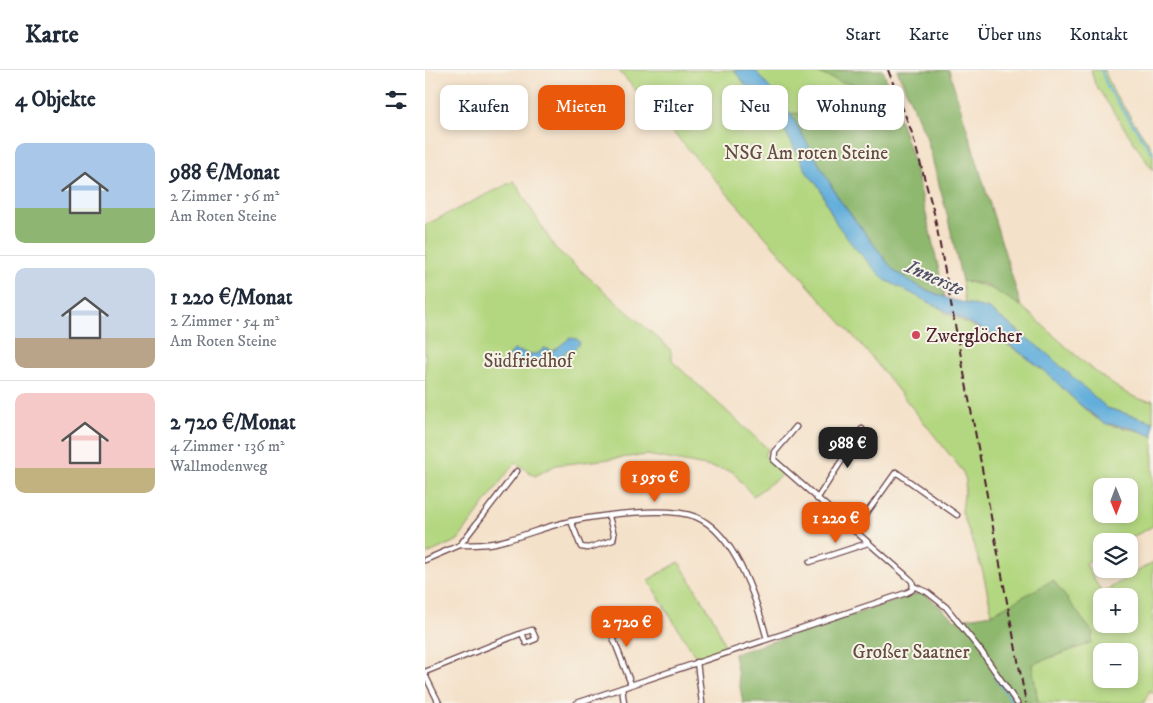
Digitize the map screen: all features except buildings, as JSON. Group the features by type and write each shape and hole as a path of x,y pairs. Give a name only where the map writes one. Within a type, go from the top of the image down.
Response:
{"street":[{"path":"796,427 775,452 774,460 907,577 913,586 927,592 946,607 981,651 1017,703"},
{"path":"817,499 862,429"},
{"path":"460,545 517,471"},
{"path":"854,531 896,472 957,515"},
{"path":"425,560 460,545 492,544 571,521 635,513 673,513 692,516 709,524 734,556 747,580 767,639"},
{"path":"571,521 581,547 589,548 613,540 614,535 609,517"},
{"path":"810,562 868,543"},
{"path":"577,703 906,594 912,590 913,586"},
{"path":"631,684 610,630 641,620"},
{"path":"439,703 425,674 522,633"},
{"path":"697,662 702,703"},
{"path":"622,688 624,703"}],"green space":[{"name":"NSG Am roten Steine","path":"618,70 863,70 869,85 798,85 798,130 885,130 940,282 944,312 998,339 1035,363 1087,411 1106,424 1140,431 1153,436 1153,526 1138,534 1093,533 1093,560 1086,564 1099,588 1093,588 1093,633 1138,633 1138,588 1110,588 1127,578 1138,578 1138,571 1153,562 1153,694 1150,690 1144,703 1038,703 1032,664 1091,643 1006,607 992,614 983,572 962,512 966,480 962,470 869,354 671,130 712,130 712,85 635,85 635,89"},
{"path":"810,70 883,70 888,85 857,85 841,82"},
{"path":"897,70 949,70 1021,306 984,284 962,281 946,210 926,136"},
{"path":"1091,70 1104,70 1113,91 1153,150 1153,171 1095,84"},
{"path":"790,113 798,113 798,127"},
{"path":"800,130 903,130 915,166 945,297 922,288 894,271 839,199"},
{"name":"Südfriedhof","path":"514,181 555,248 670,349 673,362 768,449 764,455 785,473 753,496 732,471 647,455 556,465 535,476 515,462 458,540 425,555 425,225"},
{"path":"962,281 978,284 1007,296 1105,379 1140,399 1153,400 1153,422 1107,408 1020,332 989,309 965,303"},
{"path":"679,562 715,621 726,649 697,659 648,580"},
{"name":"Großer Saatner","path":"1053,580 1093,633 1091,643 1032,664 1038,703 743,703 734,654 923,592 955,620 992,614"}],"water":[{"path":"734,70 755,70 767,85 746,85"},
{"path":"788,111 839,199 894,271 922,288 949,299 989,309 1045,352 1107,408 1153,422 1153,436 1132,428 1103,423 1077,402 1046,372 1003,340 885,280 854,247 836,223 819,187 808,174 784,130 788,130"},
{"path":"570,338 577,339 580,343 574,349 566,351 560,360 533,362 520,369 510,361 509,356 514,350 534,354 544,348 553,351"}],"waterway":[{"path":"1101,70 1108,88 1153,154"},
{"path":"993,675 1013,703"}],"railway":[{"path":"888,70 912,133 934,213 1026,703"}],"place":[{"name":"Zwerglöcher","path":"916,335"}],"water label":[{"name":"Innerste","path":"935,277"}]}
